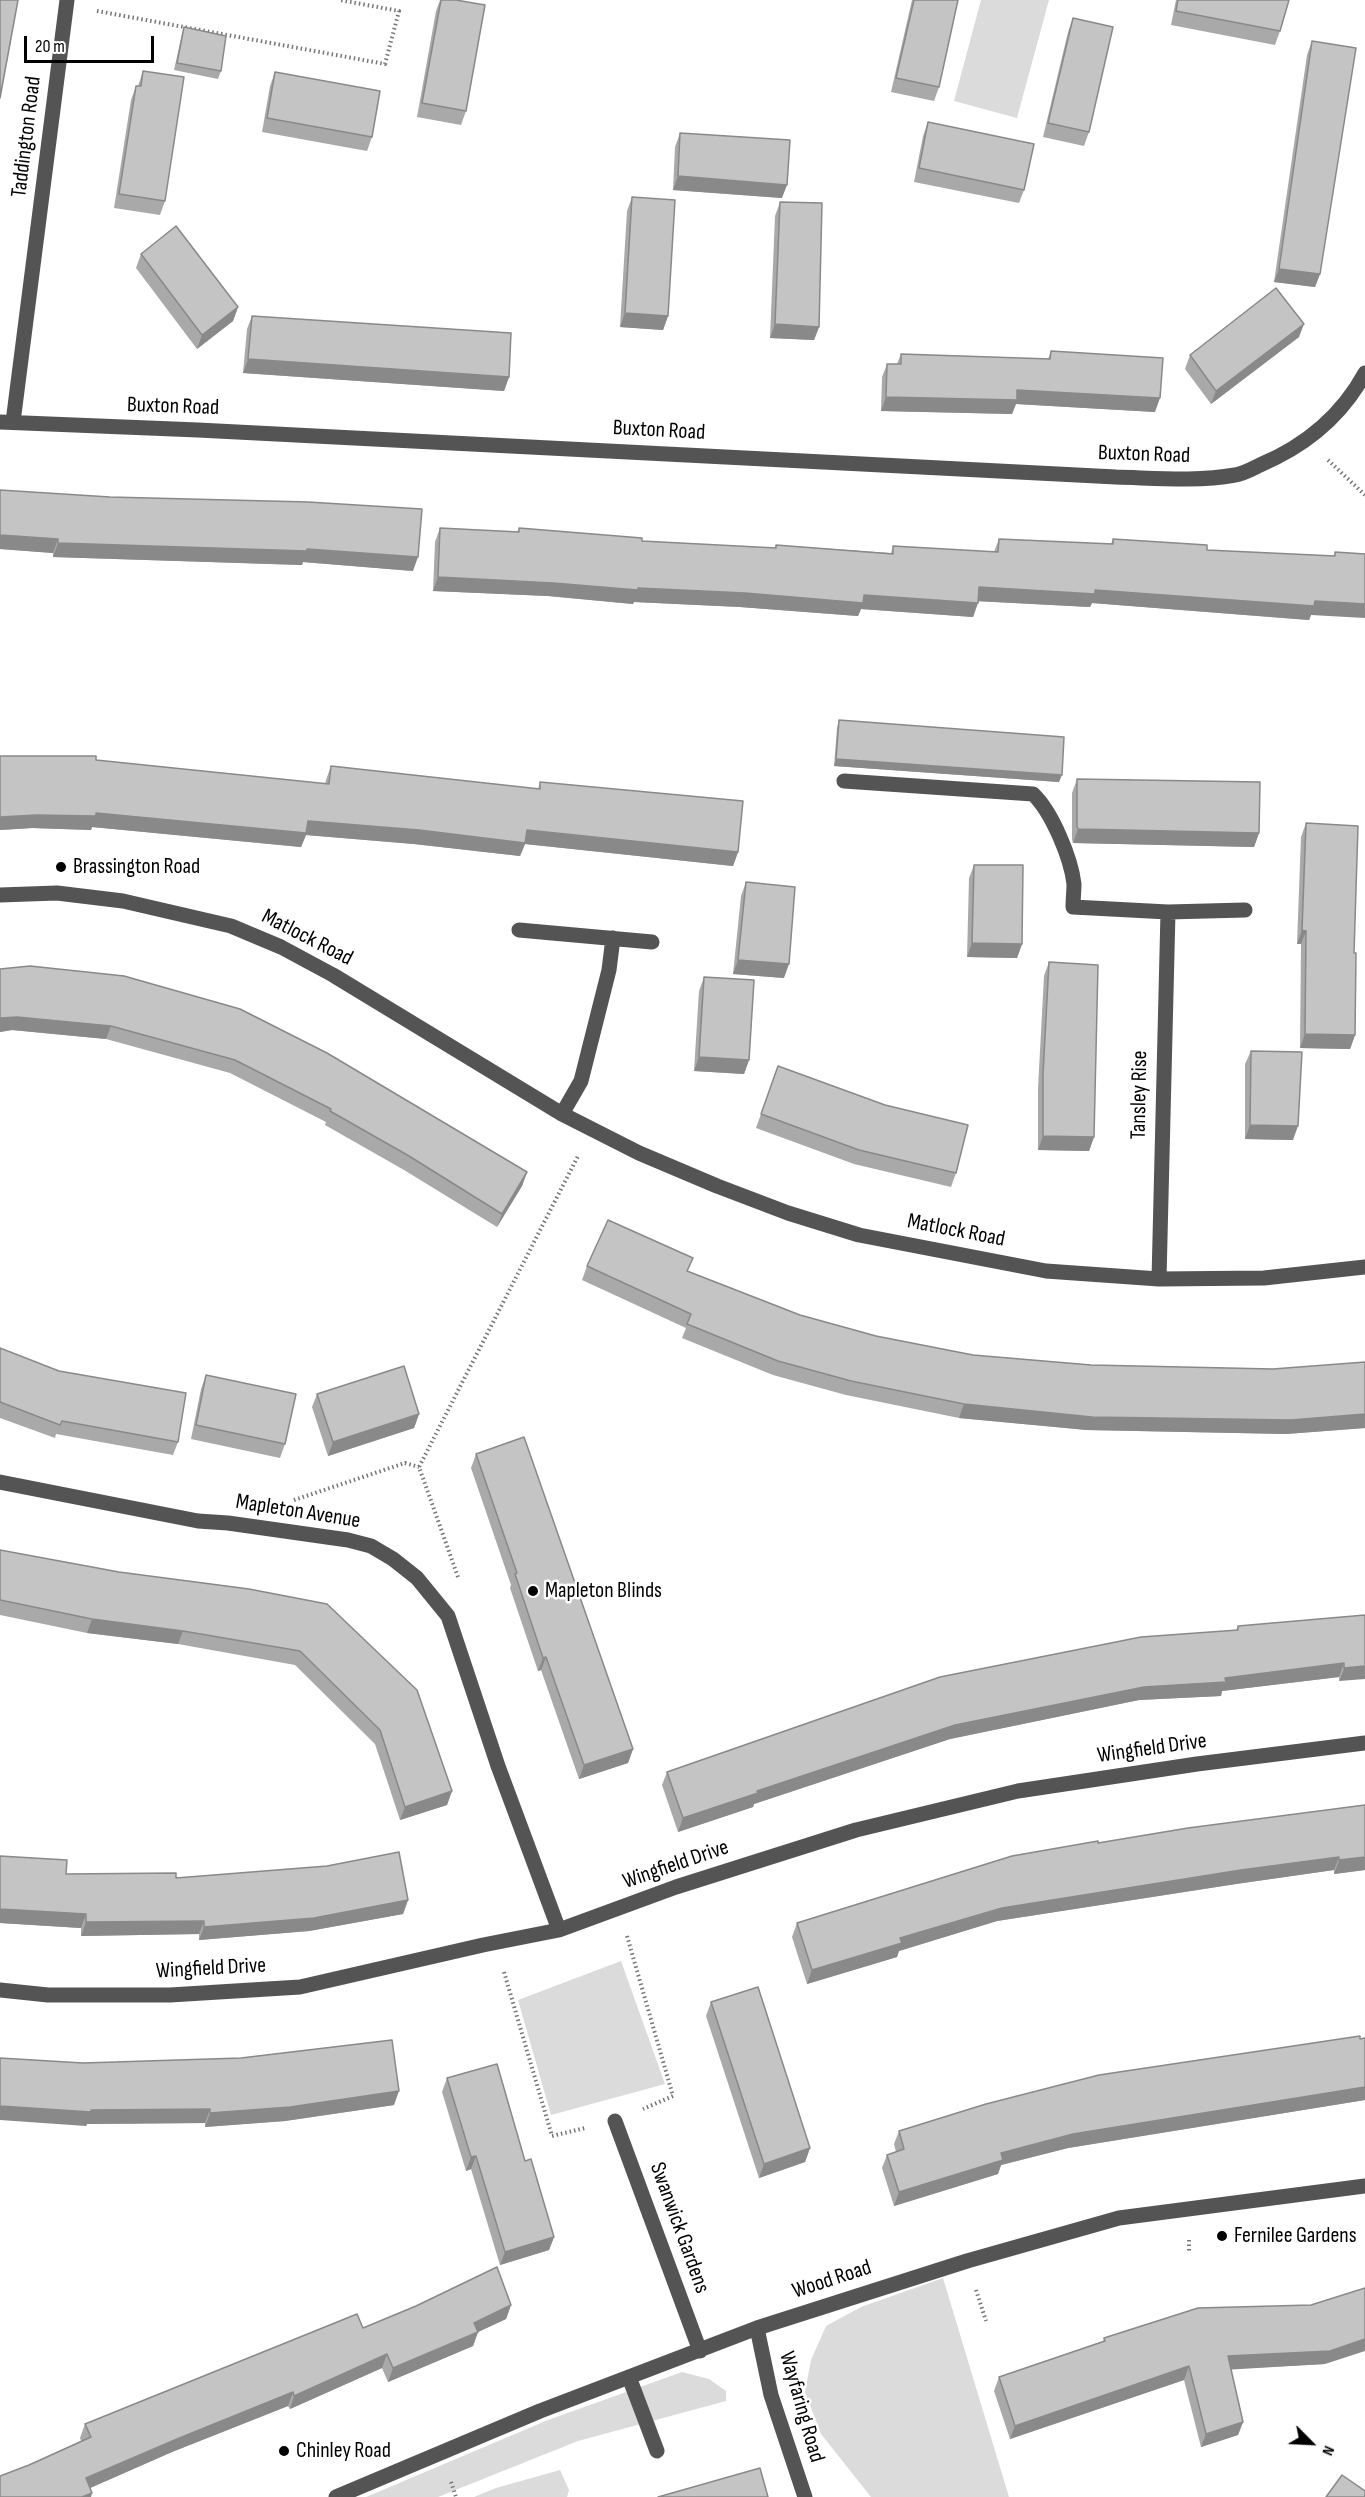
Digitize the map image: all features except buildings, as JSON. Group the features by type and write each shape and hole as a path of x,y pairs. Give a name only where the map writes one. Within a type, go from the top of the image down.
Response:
{"street":[{"name":"Taddington Road","path":"7,422 67,2"},
{"name":"Buxton Road","path":"7,422 1116,477 1199,479 1237,475 1281,456 1307,441 1335,416 1365,374"},
{"path":"844,782 1033,794 1043,804 1067,857 1074,883 1072,907 1168,912 1245,909"},
{"name":"Matlock Road","path":"0,895 57,893 123,901 231,926 281,947 333,975 562,1114 639,1153 788,1213 859,1234 1046,1271 1158,1280 1264,1278 1365,1267"},
{"name":"Tansley Rise","path":"1158,1280 1168,912"},
{"path":"519,930 652,942"},
{"path":"562,1114 581,1081 609,970 614,938"},
{"name":"Mapleton Avenue","path":"0,1482 198,1521 348,1540 371,1546 393,1559 417,1578 448,1616 498,1766 559,1930"},
{"name":"Wingfield Drive","path":"0,1990 48,1995 170,1995 300,1987 559,1930 676,1887 856,1830 1018,1791 1365,1743"},
{"name":"Swanwick Gardens","path":"615,2121 700,2351"},
{"name":"Wood Road","path":"336,2497 540,2411 758,2328 1048,2236 1119,2218 1365,2186"},
{"name":"Wayfaring Road","path":"758,2328 771,2395 805,2497"},
{"path":"629,2377 657,2451"}],"path":[{"path":"67,2 385,64 399,11 340,0"},
{"path":"1307,441 1365,495"},
{"path":"437,1603 459,1576 419,1467 592,1129"},
{"path":"283,1504 405,1463 419,1467"},
{"path":"496,1943 552,2136 615,2121 674,2096 619,1908"}],"shaded area":[{"path":"981,0 1049,0 1017,118 954,101"},
{"path":"621,1961 665,2084 551,2115 518,2000"},
{"path":"943,2278 1009,2497 871,2497 821,2434 805,2392 811,2360 826,2326 861,2307"},
{"path":"682,2372 709,2379 726,2391 726,2401 578,2441 438,2497 366,2497 548,2420"},
{"path":"560,2470 569,2490 567,2497 474,2497 496,2488"}],"place":[{"name":"Brassington Road","path":"61,867"},
{"name":"Mapleton Blinds","path":"533,1591"},
{"name":"Fernilee Gardens","path":"1222,2236"},
{"name":"Chinley Road","path":"284,2451"}]}
